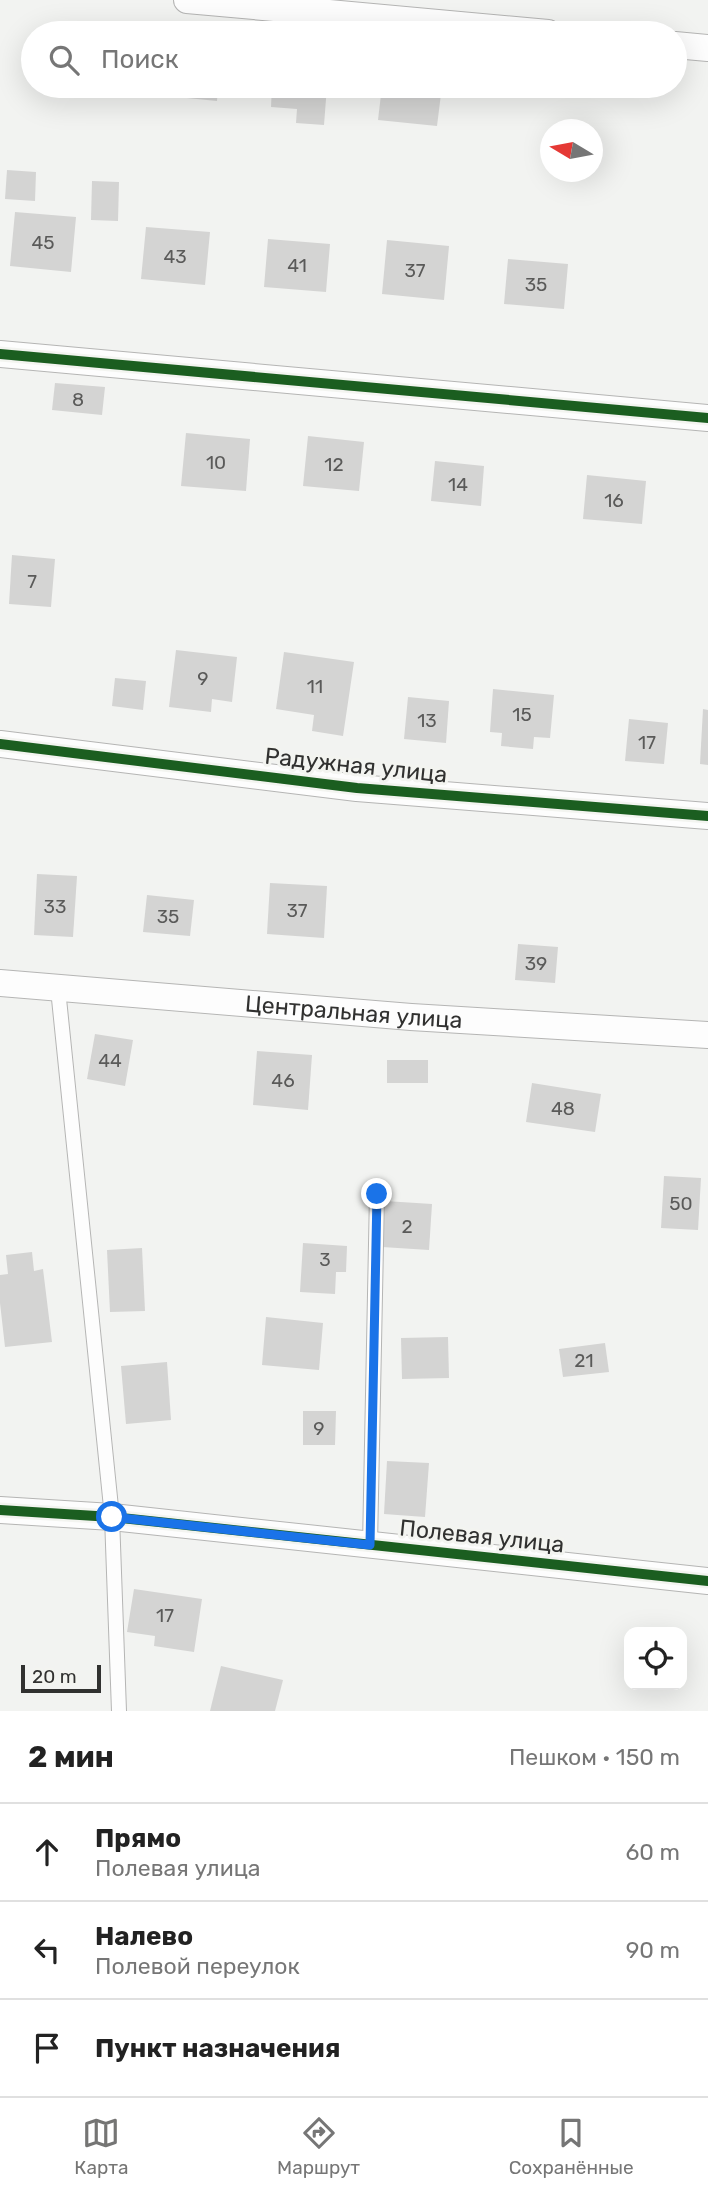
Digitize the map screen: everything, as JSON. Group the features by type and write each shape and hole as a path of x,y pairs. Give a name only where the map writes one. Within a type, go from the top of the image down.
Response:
{"street":[{"path":"187,0 417,21"},
{"path":"687,46 708,48"},
{"path":"0,354 708,418"},
{"name":"Радужная улица","path":"0,744 357,789 708,816"},
{"name":"Центральная улица","path":"0,983 411,1017 708,1035"},
{"name":"Полевая улица","path":"0,1510 112,1517 708,1581"}],"lane":[{"path":"58,989 112,1517 119,1711"},
{"path":"370,1545 377,1194"}],"building":[{"path":"187,98 217,98 217,101"},
{"path":"271,98 326,98 324,125 296,123 297,109 271,107"},
{"path":"381,98 440,98 437,126 378,120"},
{"path":"7,170 36,172 35,201 5,199"},
{"path":"92,181 119,182 118,221 91,220"},
{"path":"15,212 76,217 71,272 10,266"},
{"path":"146,227 210,232 205,285 141,279"},
{"path":"268,239 330,244 326,292 264,287"},
{"path":"387,240 449,246 444,300 382,294"},
{"path":"508,259 568,264 564,309 504,304"},
{"path":"55,383 105,387 102,415 52,410"},
{"path":"186,433 250,439 246,491 181,486"},
{"path":"308,436 364,442 359,491 303,486"},
{"path":"435,461 484,466 481,506 431,501"},
{"path":"587,475 646,481 642,524 583,519"},
{"path":"12,555 55,559 51,607 9,604"},
{"path":"176,650 237,657 232,702 212,699 211,712 169,707"},
{"path":"284,652 354,662 343,736 312,731 314,715 276,709"},
{"path":"115,678 146,681 143,710 112,706"},
{"path":"493,689 554,695 550,738 534,737 533,749 501,746 502,733 490,732"},
{"path":"408,697 449,701 446,743 404,739"},
{"path":"703,709 708,710 708,765 700,764"},
{"path":"629,719 668,723 664,764 625,761"},
{"path":"37,874 77,876 73,937 34,935"},
{"path":"270,883 327,886 324,938 267,934"},
{"path":"147,895 194,900 190,936 143,932"},
{"path":"518,944 558,947 555,983 515,980"},
{"path":"95,1034 133,1040 125,1086 87,1079"},
{"path":"257,1051 312,1055 308,1110 253,1105"},
{"path":"387,1060 428,1060 428,1083 387,1083"},
{"path":"532,1083 601,1094 595,1132 526,1122"},
{"path":"664,1176 701,1178 698,1230 661,1228"},
{"path":"385,1201 432,1204 429,1250 382,1247"},
{"path":"303,1243 347,1246 346,1272 336,1272 335,1294 300,1292"},
{"path":"142,1248 145,1311 110,1312 107,1250"},
{"path":"32,1252 34,1271 43,1269 52,1342 5,1347 0,1275 8,1274 6,1255"},
{"path":"266,1317 323,1323 319,1370 262,1365"},
{"path":"448,1337 449,1378 402,1379 401,1338"},
{"path":"605,1343 609,1372 563,1377 559,1349"},
{"path":"167,1362 171,1420 126,1424 121,1366"},
{"path":"303,1411 336,1411 335,1445 303,1445"},
{"path":"387,1461 429,1463 425,1517 384,1514"},
{"path":"134,1589 202,1599 194,1652 154,1646 155,1636 127,1632"},
{"path":"221,1666 283,1680 275,1711 210,1711"}],"cycle path":[{"path":"0,354 708,418"},
{"path":"0,744 357,788 708,816"},
{"path":"0,1510 112,1517 708,1581"}],"route":[{"path":"112,1517 370,1545 377,1194"}]}
